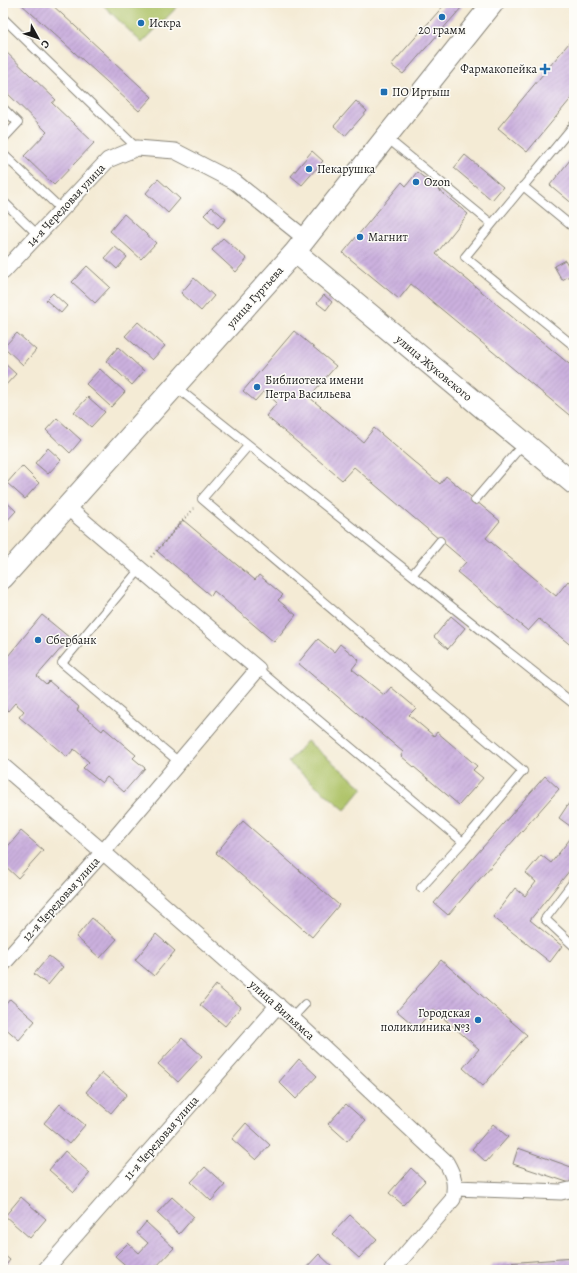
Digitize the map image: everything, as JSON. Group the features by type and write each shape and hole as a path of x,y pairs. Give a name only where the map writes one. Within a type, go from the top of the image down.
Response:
{"main road":[{"name":"улица Гуртьева","path":"3,578 301,246 493,3"},
{"name":"улица Жуковского","path":"301,246 574,484"}],"street":[{"name":"14-я Чередовая улица","path":"3,272 108,160 137,148"},
{"name":"улица Жуковского","path":"137,148 175,151 235,182 301,246"},
{"path":"67,507 258,669"},
{"name":"12-я Чередовая улица","path":"3,964 103,852 258,669"},
{"name":"улица Вильямса","path":"3,766 292,1018 446,1162 453,1175 455,1188"},
{"name":"11-я Чередовая улица","path":"45,1270 278,1005"},
{"path":"392,1270 453,1199 455,1188 560,1192 574,1189"}],"lane":[{"path":"3,18 137,148"},
{"path":"3,108 18,123 3,139"},
{"path":"574,124 465,257 574,346"},
{"path":"386,137 492,224"},
{"path":"3,154 62,210"},
{"path":"523,186 574,228"},
{"path":"3,201 38,235"},
{"path":"175,386 574,704"},
{"path":"475,500 524,442"},
{"path":"249,444 202,499 523,771 463,842 421,888"},
{"path":"412,575 440,541"},
{"path":"140,569 62,663 179,762"},
{"path":"258,669 463,842"},
{"path":"574,881 545,919 574,946"},
{"path":"292,1018 305,1004"}],"path":[{"path":"140,569 202,499"}],"green space":[{"name":"Искра","path":"101,3 181,3 142,43"},
{"path":"307,741 363,788 345,810 288,762"}],"building":[{"path":"20,3 50,3 152,97 139,111"},
{"path":"446,3 458,3 462,7 403,74 391,65"},
{"path":"574,37 574,95 527,152 498,128"},
{"path":"3,49 56,100 52,103 94,143 54,185 24,156 47,132 3,89"},
{"path":"356,101 367,111 345,136 334,126"},
{"path":"312,151 323,161 302,185 291,176"},
{"path":"465,155 503,187 492,200 454,168"},
{"path":"574,155 574,205 550,185"},
{"path":"417,172 468,214 436,254 574,368 574,419 411,284 399,299 343,253 402,182 406,186"},
{"path":"158,179 180,199 168,213 146,193"},
{"path":"212,207 226,219 218,228 204,215"},
{"path":"124,214 156,243 141,259 110,231"},
{"path":"223,238 247,259 236,272 212,250"},
{"path":"115,247 127,257 117,269 105,258"},
{"path":"565,260 573,274 562,280 554,266"},
{"path":"87,266 110,287 95,303 72,282"},
{"path":"194,278 214,296 201,311 181,293"},
{"path":"53,293 67,306 61,313 46,300"},
{"path":"324,295 332,302 326,310 317,303"},
{"path":"138,322 165,346 152,360 125,336"},
{"path":"294,331 336,366 309,397 363,442 374,428 440,484 446,476 500,521 486,538 556,596 568,581 574,586 574,648 539,619 528,631 457,572 466,562 354,467 342,480 266,416 277,403 264,391 255,401 243,391"},
{"path":"17,333 36,350 23,365 4,347"},
{"path":"118,347 144,371 132,385 106,361"},
{"path":"3,362 16,374 3,388"},
{"path":"100,369 125,392 111,407 86,384"},
{"path":"88,397 105,412 91,427 74,412"},
{"path":"57,418 81,440 70,453 46,430"},
{"path":"48,448 61,460 48,474 35,463"},
{"path":"22,466 39,483 25,499 7,483"},
{"path":"3,499 16,511 3,525"},
{"path":"183,520 255,580 259,575 283,595 278,600 296,615 274,642 214,591 211,596 157,551"},
{"path":"42,615 70,638 37,676 46,684 49,681 79,707 77,710 102,731 104,728 136,755 133,758 145,768 124,792 107,777 102,783 83,768 89,762 74,749 67,757 19,717 24,711 15,703 8,711 3,706 3,662"},
{"path":"451,616 465,628 448,649 434,637"},
{"path":"318,639 334,652 340,644 359,660 352,669 384,695 391,687 416,708 409,715 434,736 437,732 477,766 473,770 483,778 459,805 401,756 403,752 298,663"},
{"path":"545,776 559,789 448,915 434,903"},
{"path":"571,800 574,802 574,821 570,826 559,818"},
{"path":"243,821 339,905 312,937 216,853"},
{"path":"21,831 43,850 18,878 3,864 3,852"},
{"path":"574,834 574,865 530,920 562,946 550,962 493,917 515,888 525,896 536,882 526,873 541,855 551,863"},
{"path":"92,918 117,939 100,958 76,937"},
{"path":"156,934 175,951 154,976 135,960"},
{"path":"49,956 63,967 48,985 34,974"},
{"name":"Городская поликлиника №3","path":"441,960 527,1035 483,1086 463,1068 479,1049 433,1009 417,1028 397,1011"},
{"path":"216,985 241,1007 225,1026 200,1005"},
{"path":"10,999 35,1021 19,1040 3,1026 3,1008"},
{"path":"182,1038 202,1056 178,1082 158,1064"},
{"path":"299,1059 317,1076 296,1099 279,1082"},
{"path":"102,1073 127,1094 111,1113 86,1092"},
{"path":"60,1104 85,1125 69,1144 44,1123"},
{"path":"346,1104 365,1121 347,1141 328,1124"},
{"path":"246,1123 270,1145 256,1160 232,1139"},
{"path":"493,1124 508,1137 486,1162 472,1149"},
{"path":"518,1148 574,1168 570,1183 513,1164"},
{"path":"65,1151 90,1173 74,1192 49,1170"},
{"path":"205,1167 225,1185 211,1201 191,1182"},
{"path":"411,1168 425,1181 403,1205 389,1193"},
{"path":"21,1197 46,1219 30,1238 5,1216"},
{"path":"172,1197 194,1217 179,1234 157,1213"},
{"path":"350,1215 377,1239 359,1258 332,1234"},
{"path":"146,1222 174,1248 153,1270 131,1270 115,1256 128,1243 139,1253 148,1243 137,1233"},
{"path":"3,1254 10,1260 3,1269"},
{"path":"319,1254 336,1270 304,1270"},
{"path":"574,1258 574,1270 488,1270 493,1264"}],"place":[{"name":"20 грамм","path":"442,17"},
{"name":"Искра","path":"141,23"},
{"name":"Фармакопейка","path":"545,69"},
{"name":"ПО Иртыш","path":"384,92"},
{"name":"Пекарушка","path":"309,169"},
{"name":"Ozon","path":"416,182"},
{"name":"Магнит","path":"360,237"},
{"name":"Библиотека имени Петра Васильева","path":"257,387"},
{"name":"Сбербанк","path":"38,640"},
{"name":"Городская поликлиника №3","path":"478,1020"}]}
